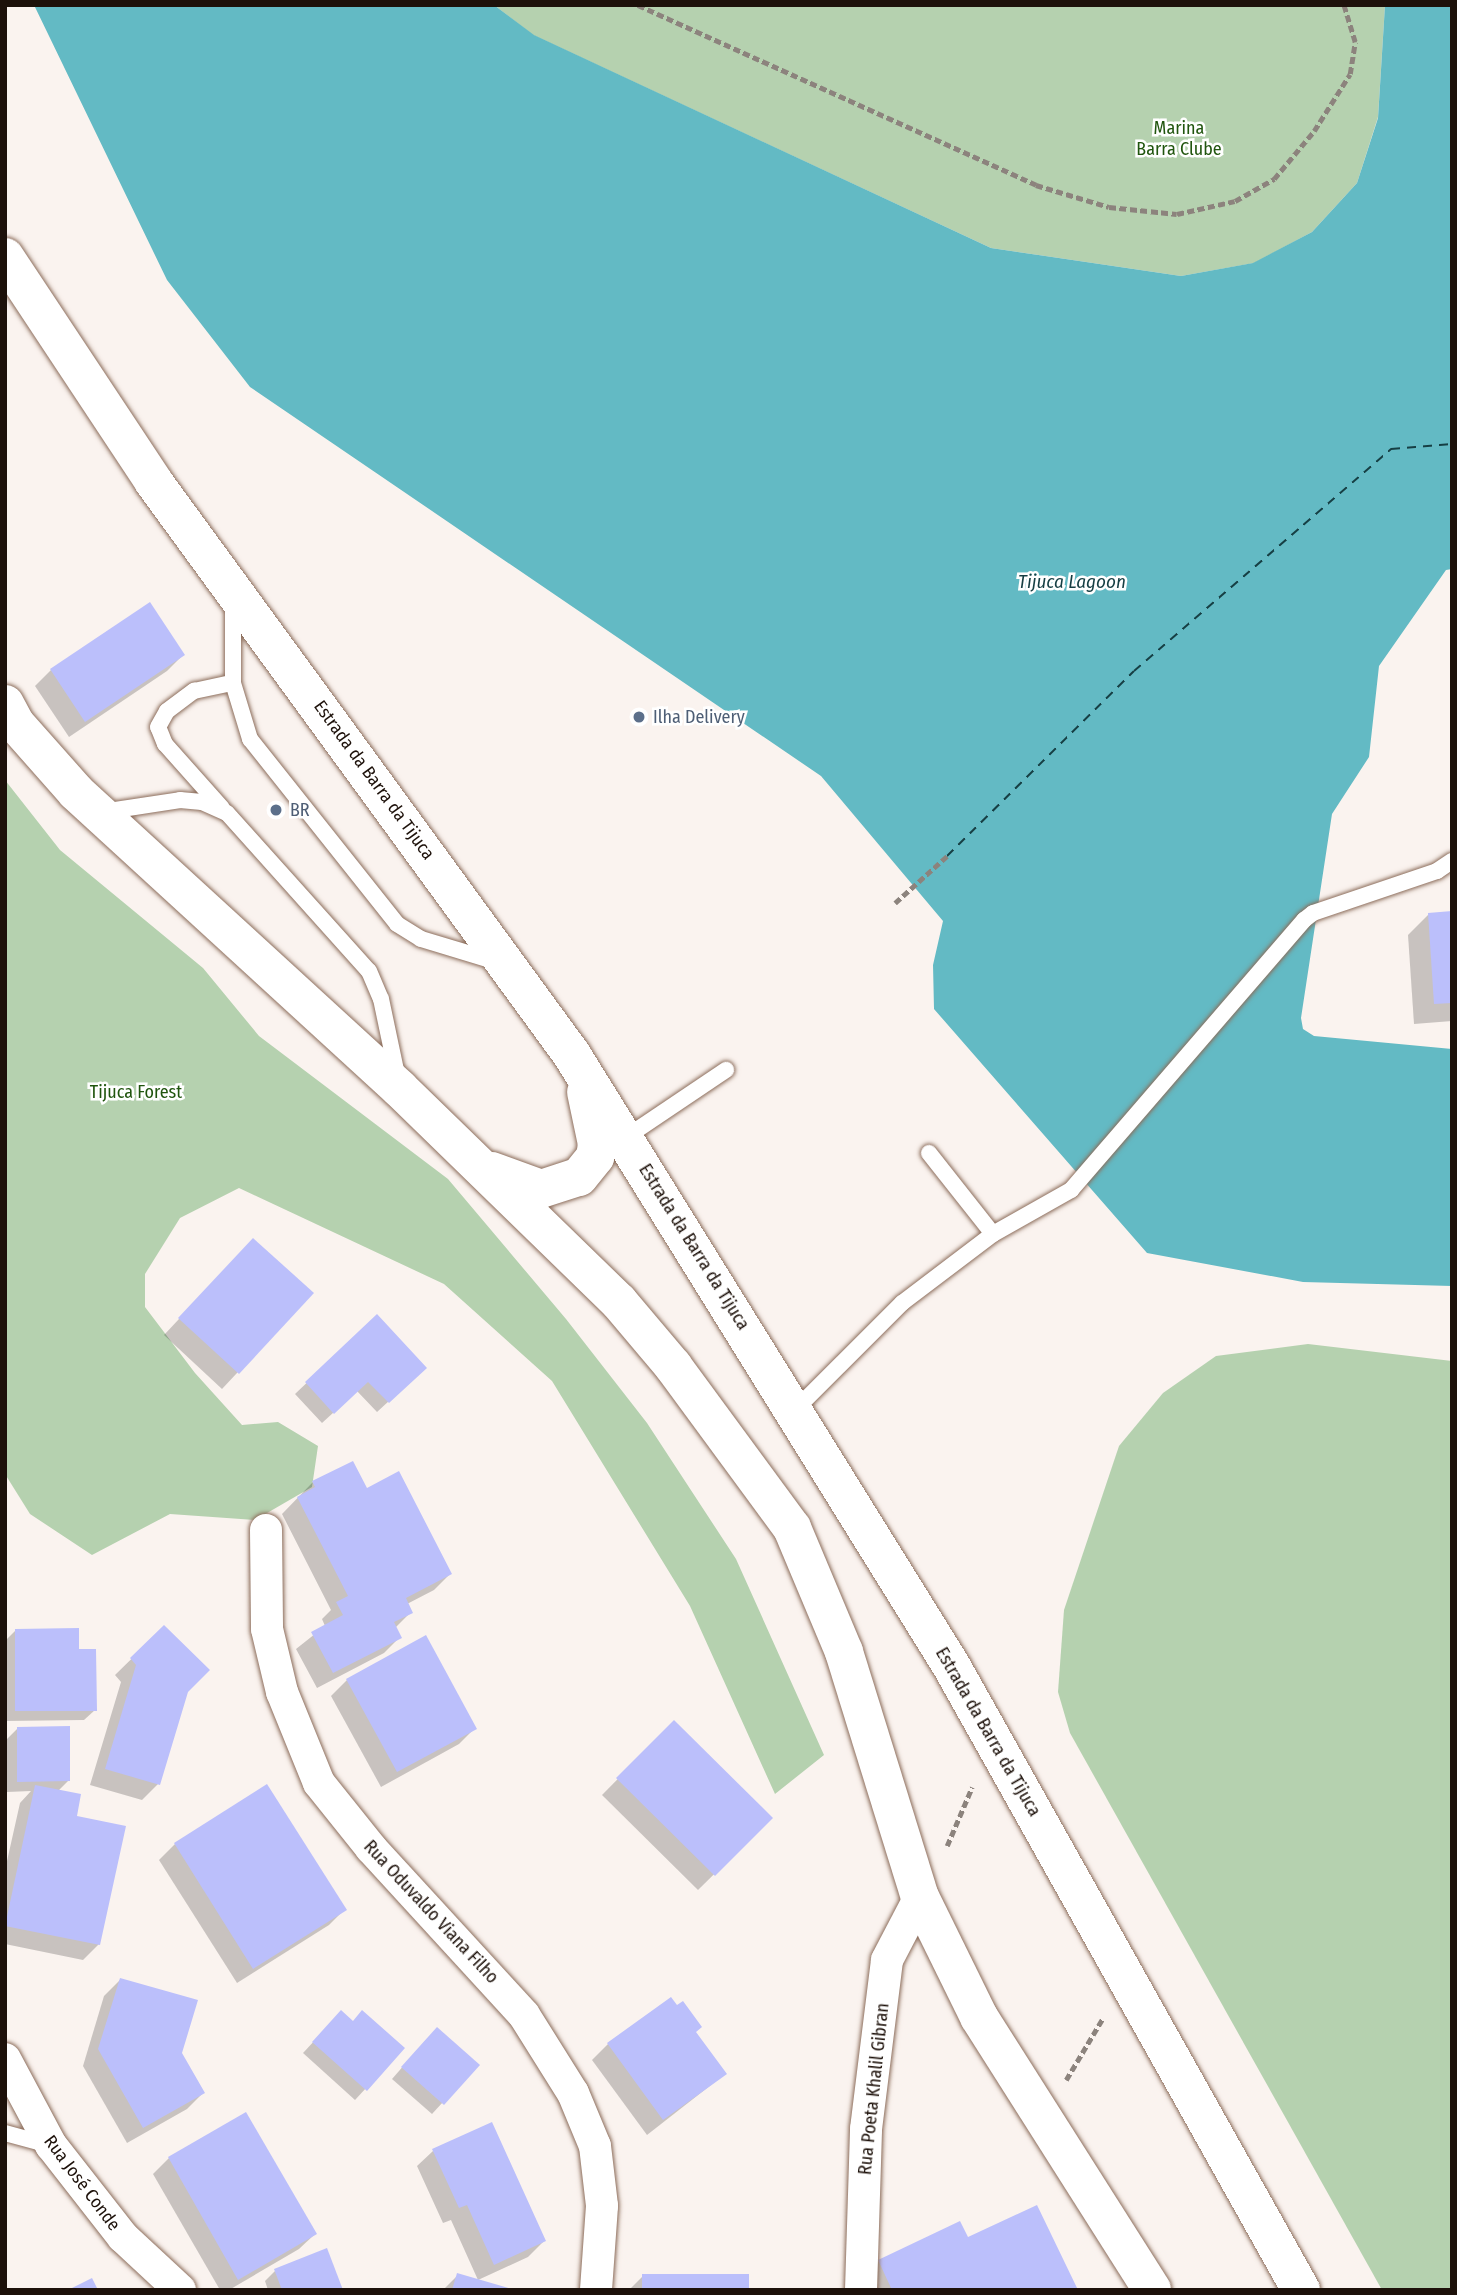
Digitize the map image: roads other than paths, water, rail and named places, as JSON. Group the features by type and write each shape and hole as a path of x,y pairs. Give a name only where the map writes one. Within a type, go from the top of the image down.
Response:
{"main road":[{"name":"Estrada da Barra da Tijuca","path":"5,257 153,481 408,825 503,964 572,1055 625,1138 795,1410 983,1721 1301,2290"},
{"path":"5,704 15,723 99,812 399,1087 619,1302 673,1366 792,1528 844,1652 920,1897 979,2017 1152,2290"},
{"path":"472,1160 541,1189 579,1177 594,1157 596,1130 572,1055"}],"street":[{"name":"Rua Oduvaldo Viana Filho","path":"266,1530 267,1629 282,1692 319,1783 371,1848 524,2015 573,2093 595,2146 603,2206 596,2290"},
{"name":"Rua Poeta Khalil Gibran","path":"861,2290 866,2129 887,1961 920,1897"},
{"name":"Rua José Conde","path":"5,2059 51,2145 123,2236 180,2290"},
{"path":"1089,2189 1132,2290"}],"lane":[{"path":"233,588 233,683 250,739 385,913 421,939 503,964"},
{"path":"233,683 194,691 167,710 158,727 165,744 369,971 381,999 399,1087"},
{"path":"99,812 180,800 202,802 227,813"},
{"path":"795,1410 902,1303 993,1234 1070,1190 1313,913 1437,871 1452,861"},
{"path":"625,1138 726,1070"},
{"path":"929,1153 993,1234"},
{"path":"5,2133 51,2145"}],"water":[{"name":"Tijuca Lagoon","path":"34,5 494,5 534,35 991,248 1181,276 1253,263 1312,232 1357,183 1378,118 1385,5 1452,5 1452,569 1446,570 1379,666 1369,757 1332,814 1301,1018 1303,1029 1314,1036 1452,1049 1452,1286 1303,1282 1147,1253 934,1009 933,965 943,921 821,776 250,387 167,280"}],"place":[{"name":"Ilha Delivery","path":"639,717"},
{"name":"BR","path":"276,810"}],"park label":[{"name":"Marina Barra Clube","path":"1179,139"},
{"name":"Tijuca Forest","path":"136,1092"}]}
